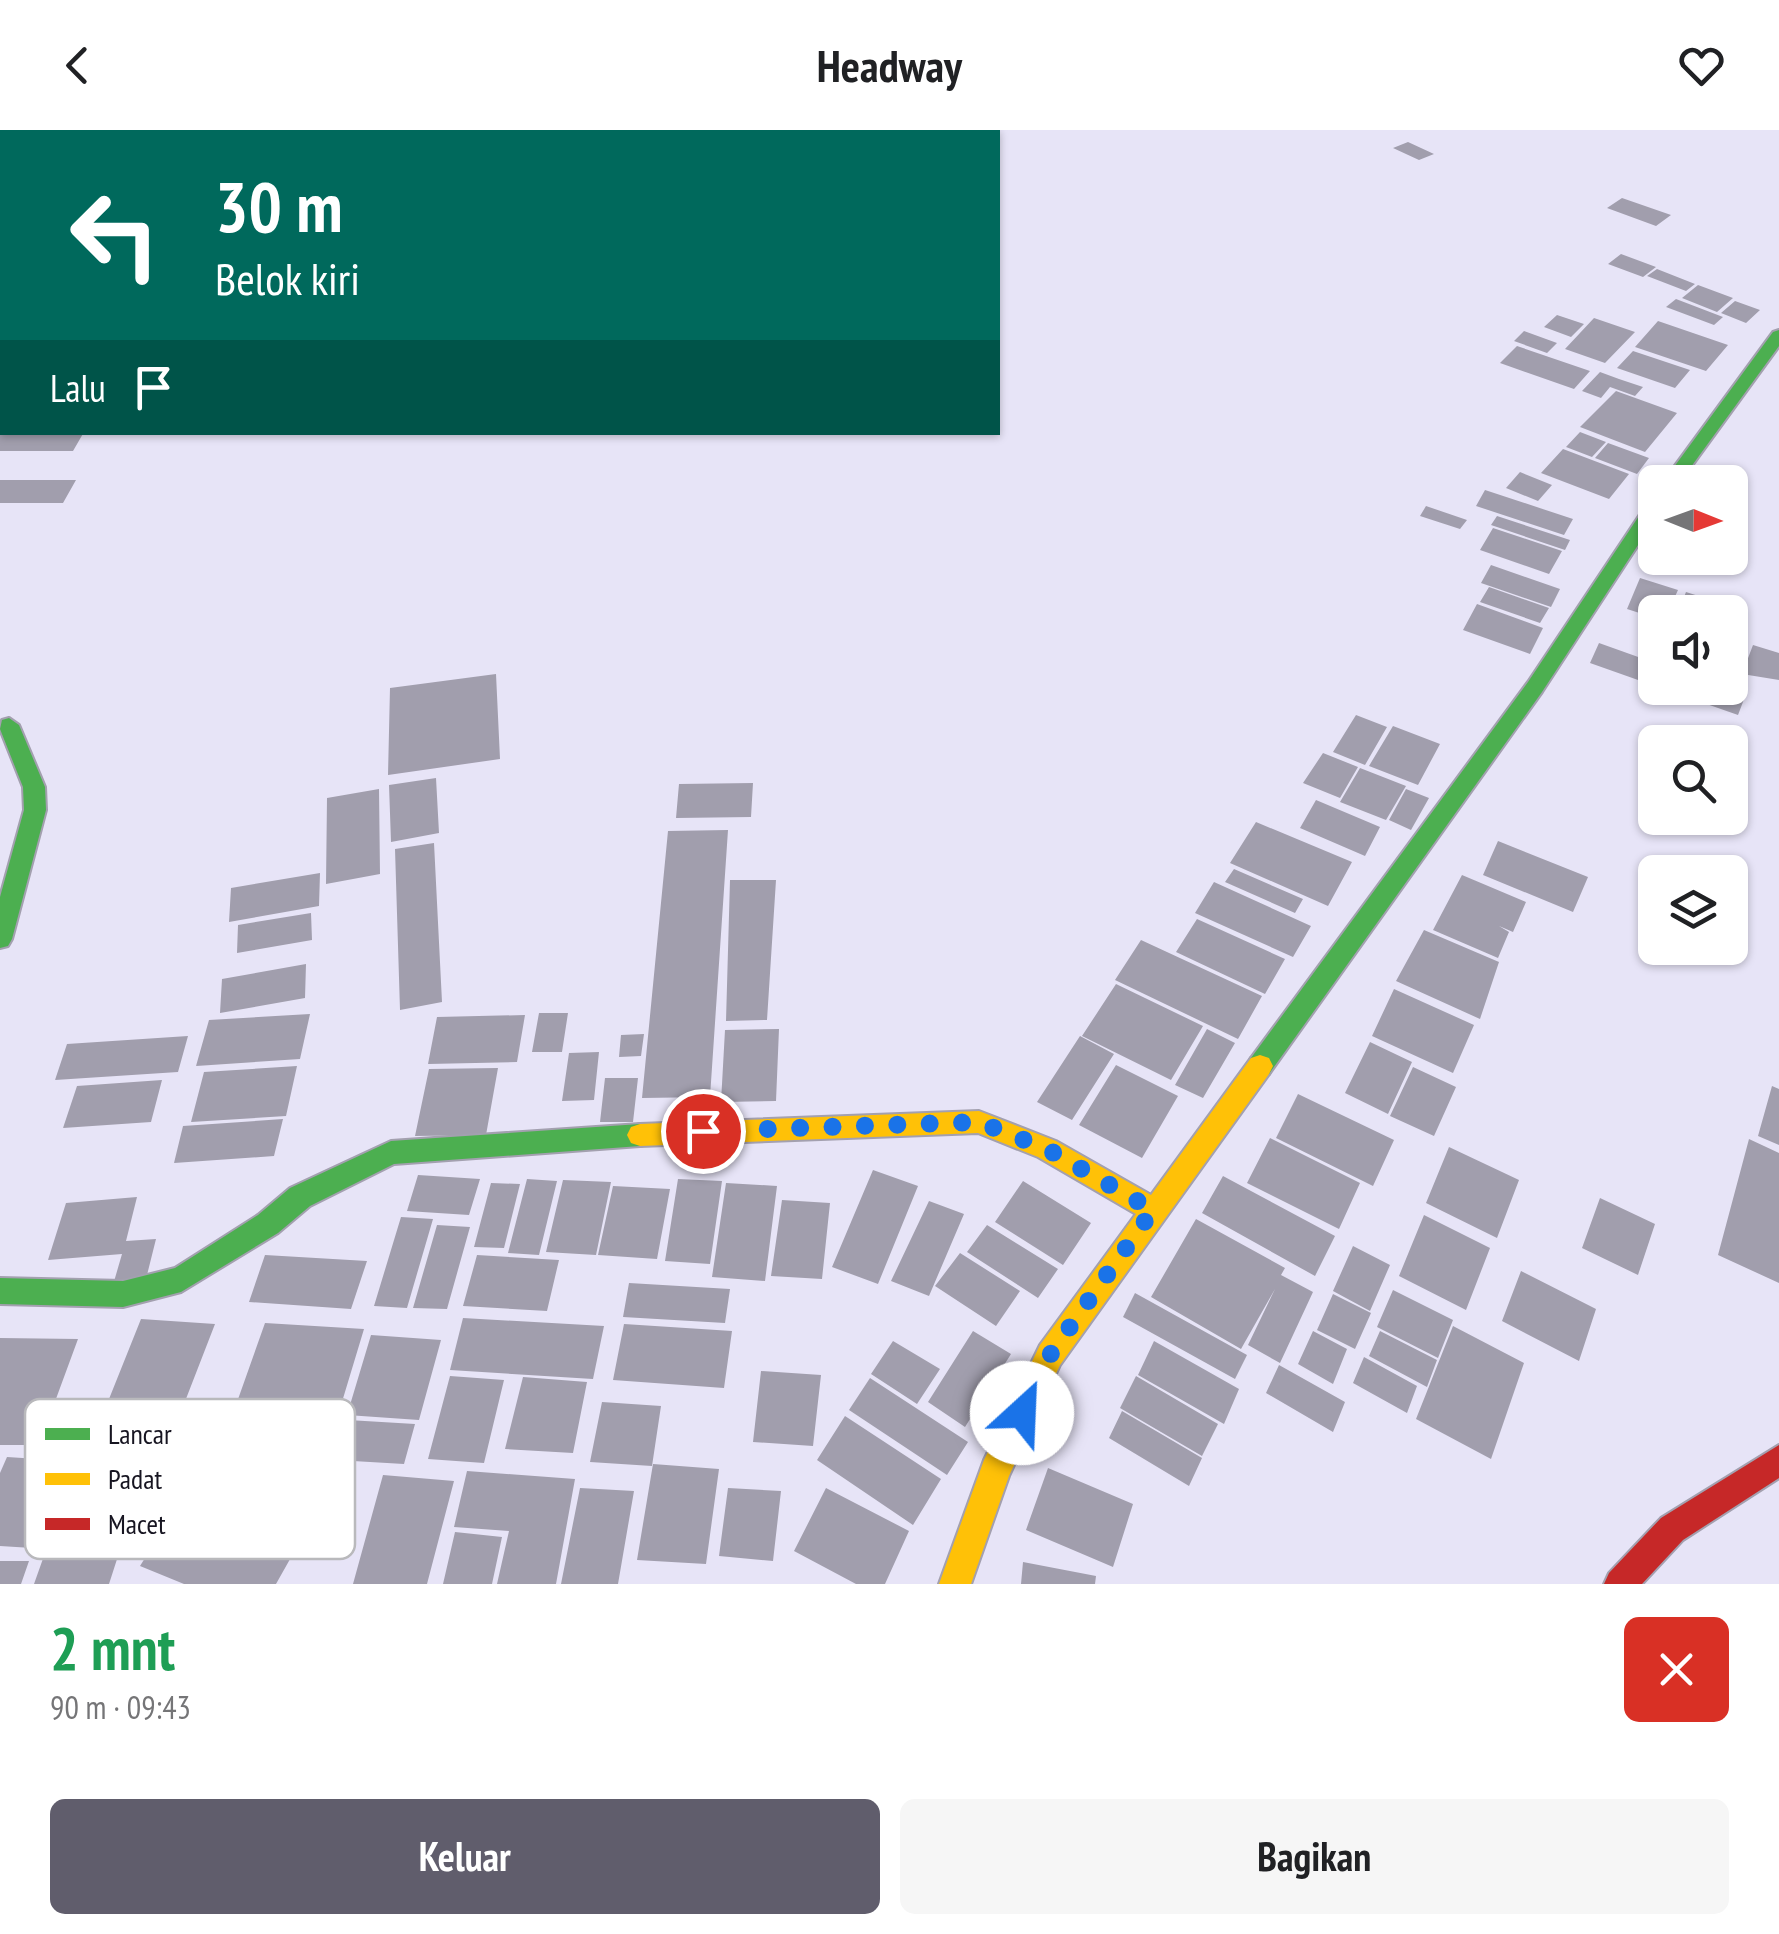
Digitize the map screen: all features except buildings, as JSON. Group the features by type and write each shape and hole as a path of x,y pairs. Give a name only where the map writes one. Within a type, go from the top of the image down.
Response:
{"street":[{"path":"1683,465 1779,336"},
{"path":"955,1584 995,1472 1050,1355 1536,687 1638,531"},
{"path":"0,939 35,810 34,787 9,725"},
{"path":"0,1290 122,1294 182,1279 268,1224 300,1197 362,1166 391,1153 459,1146 736,1128 979,1122 1047,1149 1153,1210"},
{"path":"1620,1584 1641,1553 1714,1497 1779,1460"}],"traffic: fast":[{"path":"1683,465 1779,335"},
{"path":"1260,1066 1535,687 1638,531"},
{"path":"0,939 35,810 34,787 9,725"},
{"path":"0,1291 123,1294 181,1279 268,1224 300,1197 391,1153 640,1135"}],"traffic: slow":[{"path":"955,1584 995,1471 1050,1355 1260,1066"},
{"path":"640,1135 979,1122 1047,1149 1153,1210"}],"traffic: jam":[{"path":"1620,1584 1672,1529 1779,1460"}],"route":[{"path":"703,1131 979,1122 1047,1149 1153,1210 1050,1355 1022,1413"}]}
